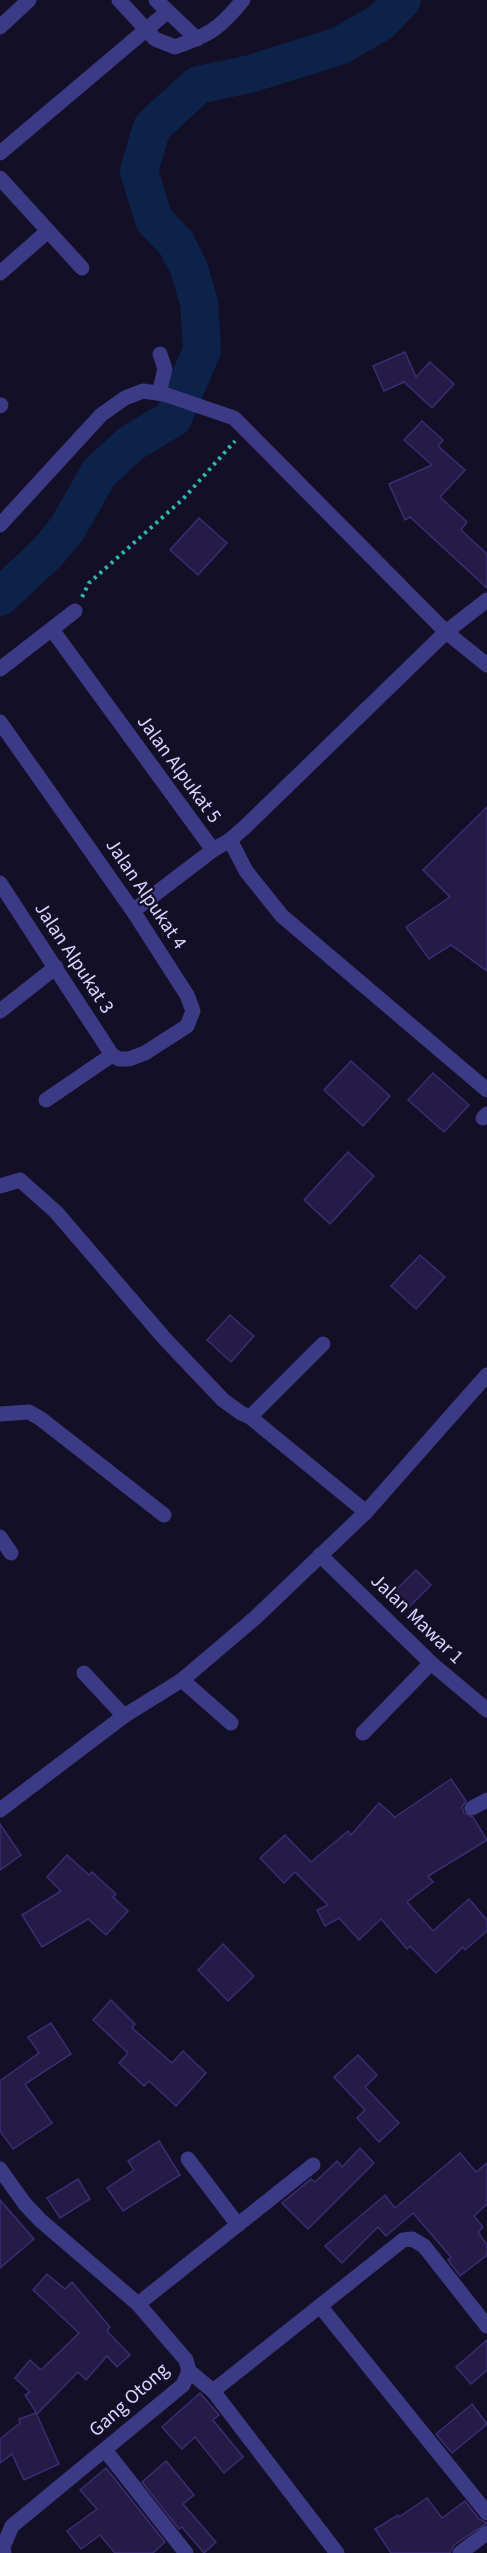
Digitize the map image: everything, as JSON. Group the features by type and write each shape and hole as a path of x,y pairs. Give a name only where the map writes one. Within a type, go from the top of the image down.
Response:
{"street":[{"path":"0,27 29,0"},
{"path":"119,0 144,29 165,44 176,46 212,33 223,25 243,0"},
{"path":"156,0 197,39"},
{"path":"0,153 144,29 167,12"},
{"path":"0,178 82,268"},
{"path":"0,273 48,231"},
{"path":"160,354 165,369 162,393"},
{"path":"0,525 101,415 124,398 143,391 162,393 234,418 446,632 487,665"},
{"path":"213,850 230,840 332,745 446,632 487,600"},
{"path":"0,669 53,631 75,611"},
{"name":"Jalan Alpukat 5","path":"53,631 213,850 133,911"},
{"name":"Jalan Alpukat 4","path":"0,722 133,911 187,995 193,1011 187,1026 145,1053 129,1059 119,1059 112,1055"},
{"path":"230,840 253,880 282,916 487,1090"},
{"name":"Jalan Alpukat 3","path":"0,883 112,1055"},
{"path":"0,1011 56,967"},
{"path":"46,1100 112,1055"},
{"path":"0,1186 20,1180 56,1212 128,1297 224,1400 250,1417 366,1512"},
{"path":"250,1417 323,1344"},
{"path":"0,1810 124,1716 182,1680 255,1618 366,1512 487,1375"},
{"path":"0,1414 29,1412 41,1419 164,1515"},
{"path":"0,1538 11,1553"},
{"name":"Jalan Mawar 1","path":"320,1555 430,1663 487,1710"},
{"path":"363,1733 430,1663"},
{"path":"84,1673 124,1716"},
{"path":"182,1680 231,1723"},
{"path":"472,1808 487,1800"},
{"path":"188,2159 238,2225"},
{"path":"138,2304 313,2165"},
{"name":"Gang Otong","path":"0,2169 25,2204 40,2220 138,2304 186,2360 189,2371 183,2385 12,2526 2,2548"},
{"path":"213,2391 403,2240 412,2239 424,2246 487,2326"},
{"path":"320,2306 487,2513"},
{"path":"189,2371 213,2391 337,2553"},
{"path":"105,2451 186,2553"},
{"path":"460,2553 487,2533"}],"path":[{"path":"75,611 89,583 183,500 246,429"}],"building":[{"path":"405,352 416,377 430,362 454,384 432,408 404,382 384,391 373,366"},
{"path":"422,421 443,440 438,446 465,470 440,497 467,522 461,530 487,554 487,588 410,517 405,520 389,484 432,465 404,440"},
{"path":"199,518 227,543 198,575 170,550"},
{"path":"487,807 487,971 451,945 429,959 406,927 450,897 423,870"},
{"path":"351,1061 390,1096 363,1126 324,1090"},
{"path":"433,1073 469,1105 444,1132 408,1100"},
{"path":"348,1152 374,1176 330,1224 304,1200"},
{"path":"420,1255 445,1277 416,1309 391,1286"},
{"path":"230,1315 254,1336 231,1362 207,1340"},
{"path":"416,1570 431,1585 403,1613 388,1598"},
{"path":"451,1779 466,1801 462,1807 464,1813 473,1817 487,1840 428,1876 433,1882 407,1902 433,1931 469,1899 487,1920 487,1931 465,1950 463,1947 436,1973 410,1946 407,1949 381,1919 359,1940 339,1918 325,1926 317,1910 328,1905 295,1872 284,1883 260,1858 285,1835 311,1862 348,1831 351,1835 379,1803 395,1817"},
{"path":"0,1824 21,1855 0,1870"},
{"path":"67,1855 89,1875 92,1872 116,1894 113,1897 128,1911 106,1935 88,1919 42,1947 22,1915 61,1891 47,1877"},
{"path":"223,1944 254,1976 228,2001 198,1970"},
{"path":"111,2000 135,2024 132,2028 172,2063 183,2051 206,2073 176,2106 149,2081 144,2086 119,2063 128,2053 93,2020"},
{"path":"51,2023 71,2054 25,2084 52,2123 13,2149 0,2131 0,2081 39,2053 28,2037"},
{"path":"358,2055 377,2075 365,2087 399,2123 379,2142 357,2118 365,2110 334,2077"},
{"path":"159,2141 180,2175 123,2211 107,2188 134,2170 128,2161"},
{"path":"360,2148 374,2163 308,2229 282,2203 311,2179 315,2182 337,2161 342,2167"},
{"path":"460,2153 476,2172 487,2163 487,2204 474,2216 483,2227 478,2232 487,2245 487,2255 460,2276 448,2260 451,2257 413,2213 386,2236 378,2227 342,2263 325,2246 385,2195 395,2208"},
{"path":"78,2179 90,2199 60,2218 47,2198"},
{"path":"0,2200 34,2239 0,2268"},
{"path":"47,2274 65,2289 72,2282 110,2327 107,2331 130,2355 117,2367 107,2356 86,2380 78,2372 37,2414 25,2395 30,2392 15,2378 30,2360 41,2370 79,2333 33,2290"},
{"path":"487,2340 487,2370 471,2384 456,2367"},
{"path":"200,2393 219,2415 213,2420 243,2457 224,2473 195,2437 182,2449 162,2427"},
{"path":"472,2404 487,2424 452,2453 436,2434"},
{"path":"36,2413 59,2464 24,2480 12,2454 0,2463 0,2439 20,2423 19,2419"},
{"path":"166,2461 194,2495 183,2504 216,2542 204,2553 182,2527 179,2529 142,2482"},
{"path":"106,2468 165,2542 153,2553 115,2553 100,2535 81,2549 67,2531 97,2509 80,2490"},
{"path":"427,2498 442,2518 465,2501 479,2519 487,2523 454,2545 450,2553 391,2553 375,2529 398,2515 399,2517"}],"waterway":[{"path":"0,597 47,553 67,529 99,473 130,444 173,418 202,350 199,303 189,268 176,243 154,220 139,171 152,127 198,85 250,74 339,46 381,22 402,0"}]}
